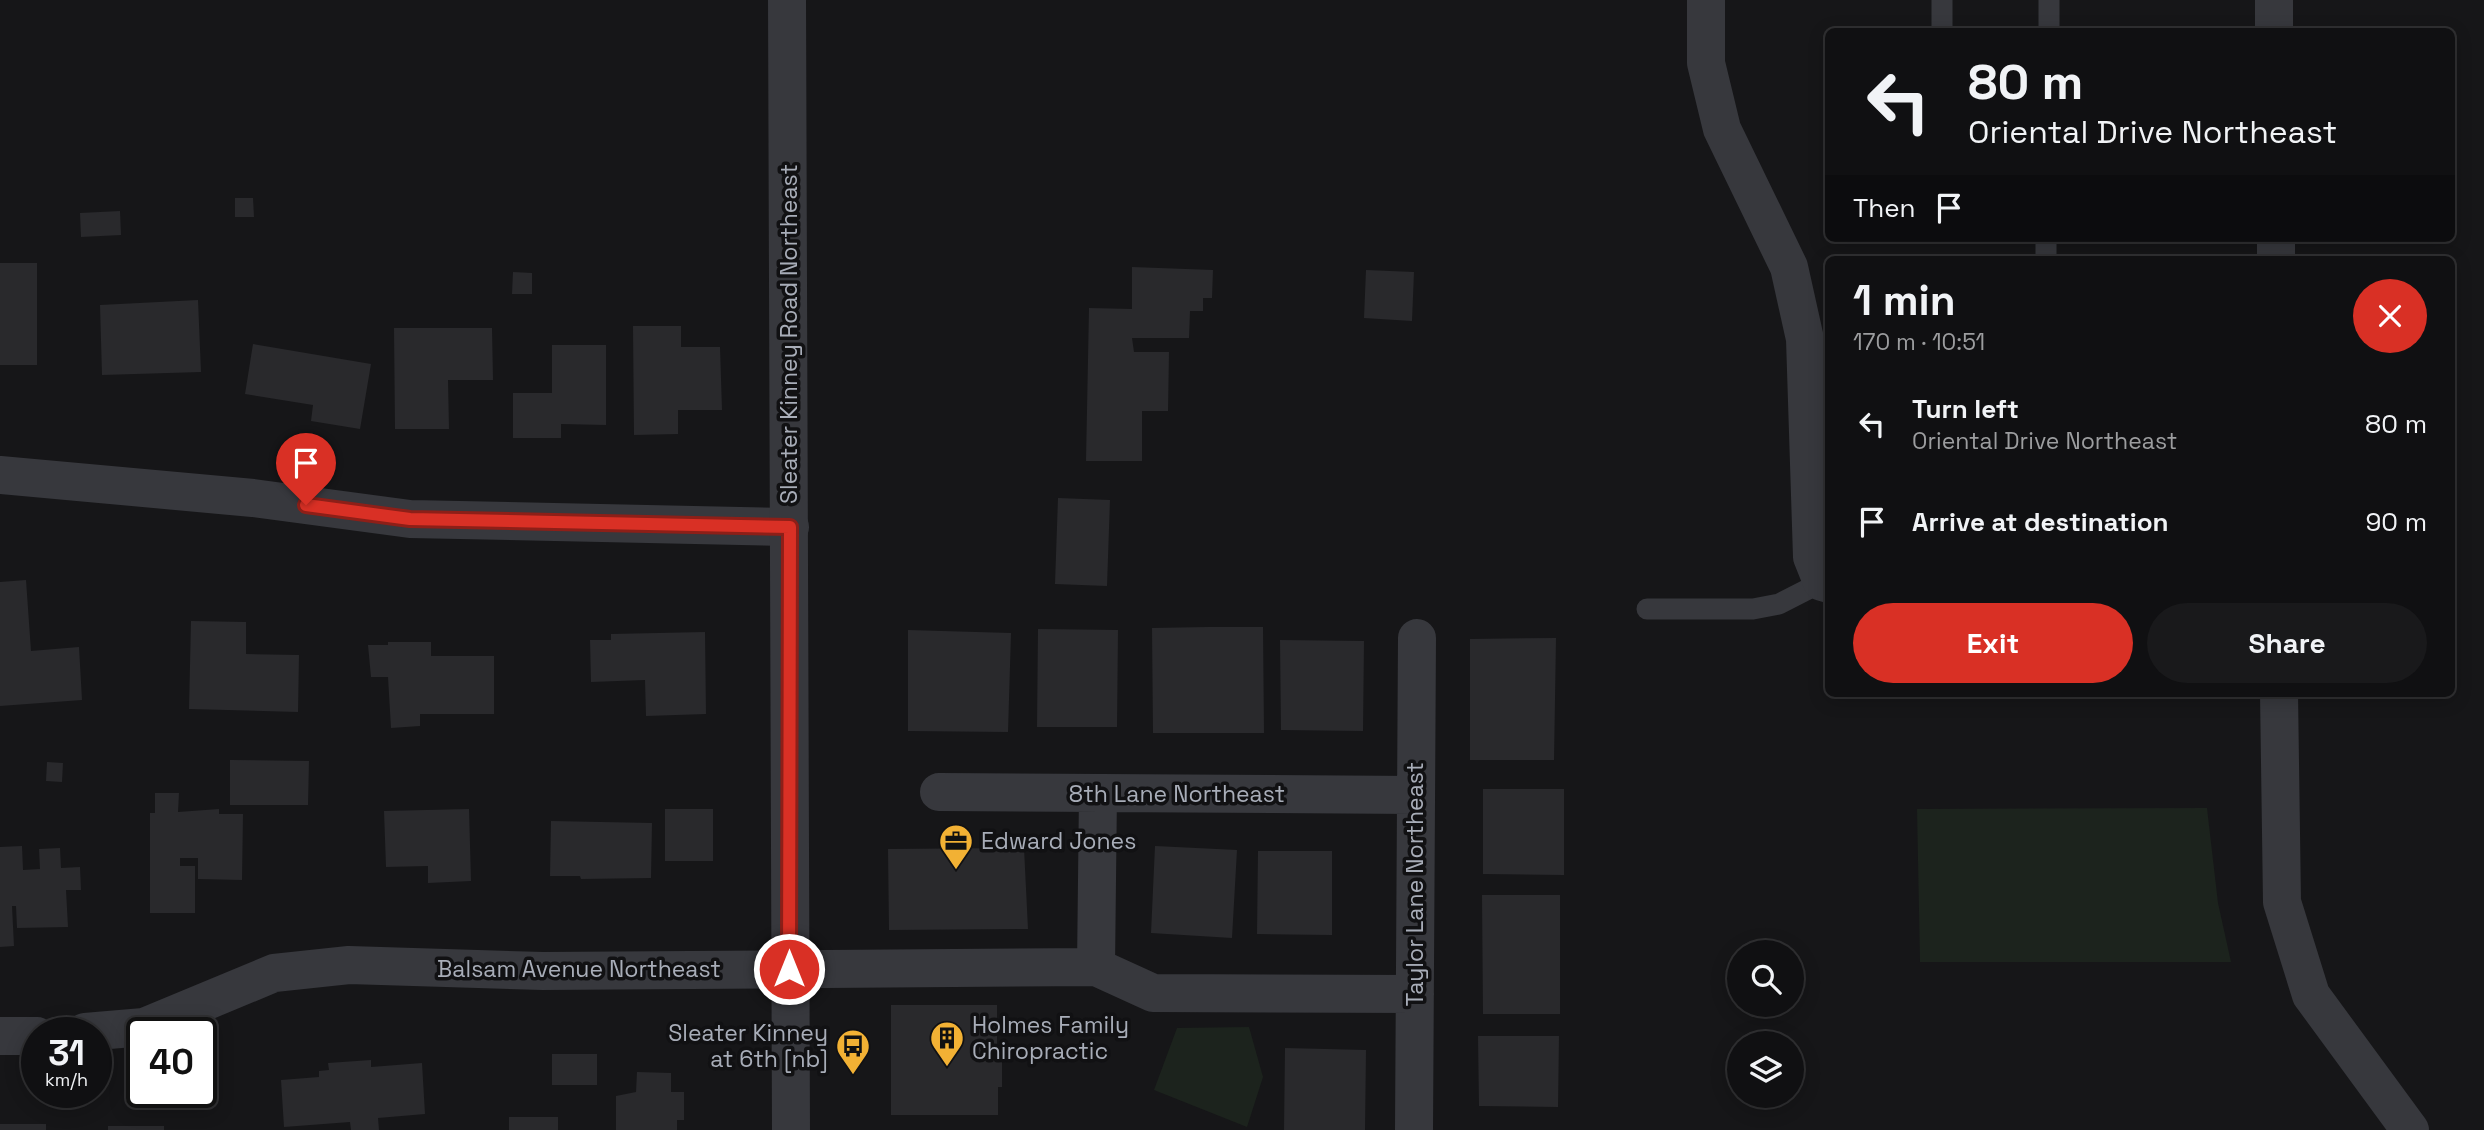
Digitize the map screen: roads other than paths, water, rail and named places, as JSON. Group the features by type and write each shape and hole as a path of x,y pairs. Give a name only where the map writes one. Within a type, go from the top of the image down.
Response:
{"street":[{"name":"Sleater Kinney Road Northeast","path":"787,0 791,1130"},
{"path":"1706,0 1706,63 1722,129 1789,267 1805,339 1812,557 1825,583"},
{"path":"2274,0 2274,28"},
{"path":"0,474 253,498 410,519 790,527"},
{"name":"Taylor Lane Northeast","path":"1414,1130 1417,638"},
{"path":"2279,697 2282,902 2311,995 2410,1130"},
{"name":"8th Lane Northeast","path":"939,792 1416,795"},
{"path":"1096,967 1098,793"},
{"name":"Balsam Avenue Northeast","path":"112,1030 144,1027 274,973 349,965 543,971 1096,967 1153,993 1415,994"},
{"path":"0,1036 21,1036"}],"lane":[{"path":"1942,0 1942,28"},
{"path":"2049,0 2049,28"},
{"path":"1647,609 1753,609 1779,604 1825,583"}],"place":[{"name":"Edward Jones","path":"956,871"},
{"name":"Holmes Family Chiropractic","path":"947,1068"},
{"name":"Sleater Kinney at 6th [nb]","path":"853,1076"}]}
